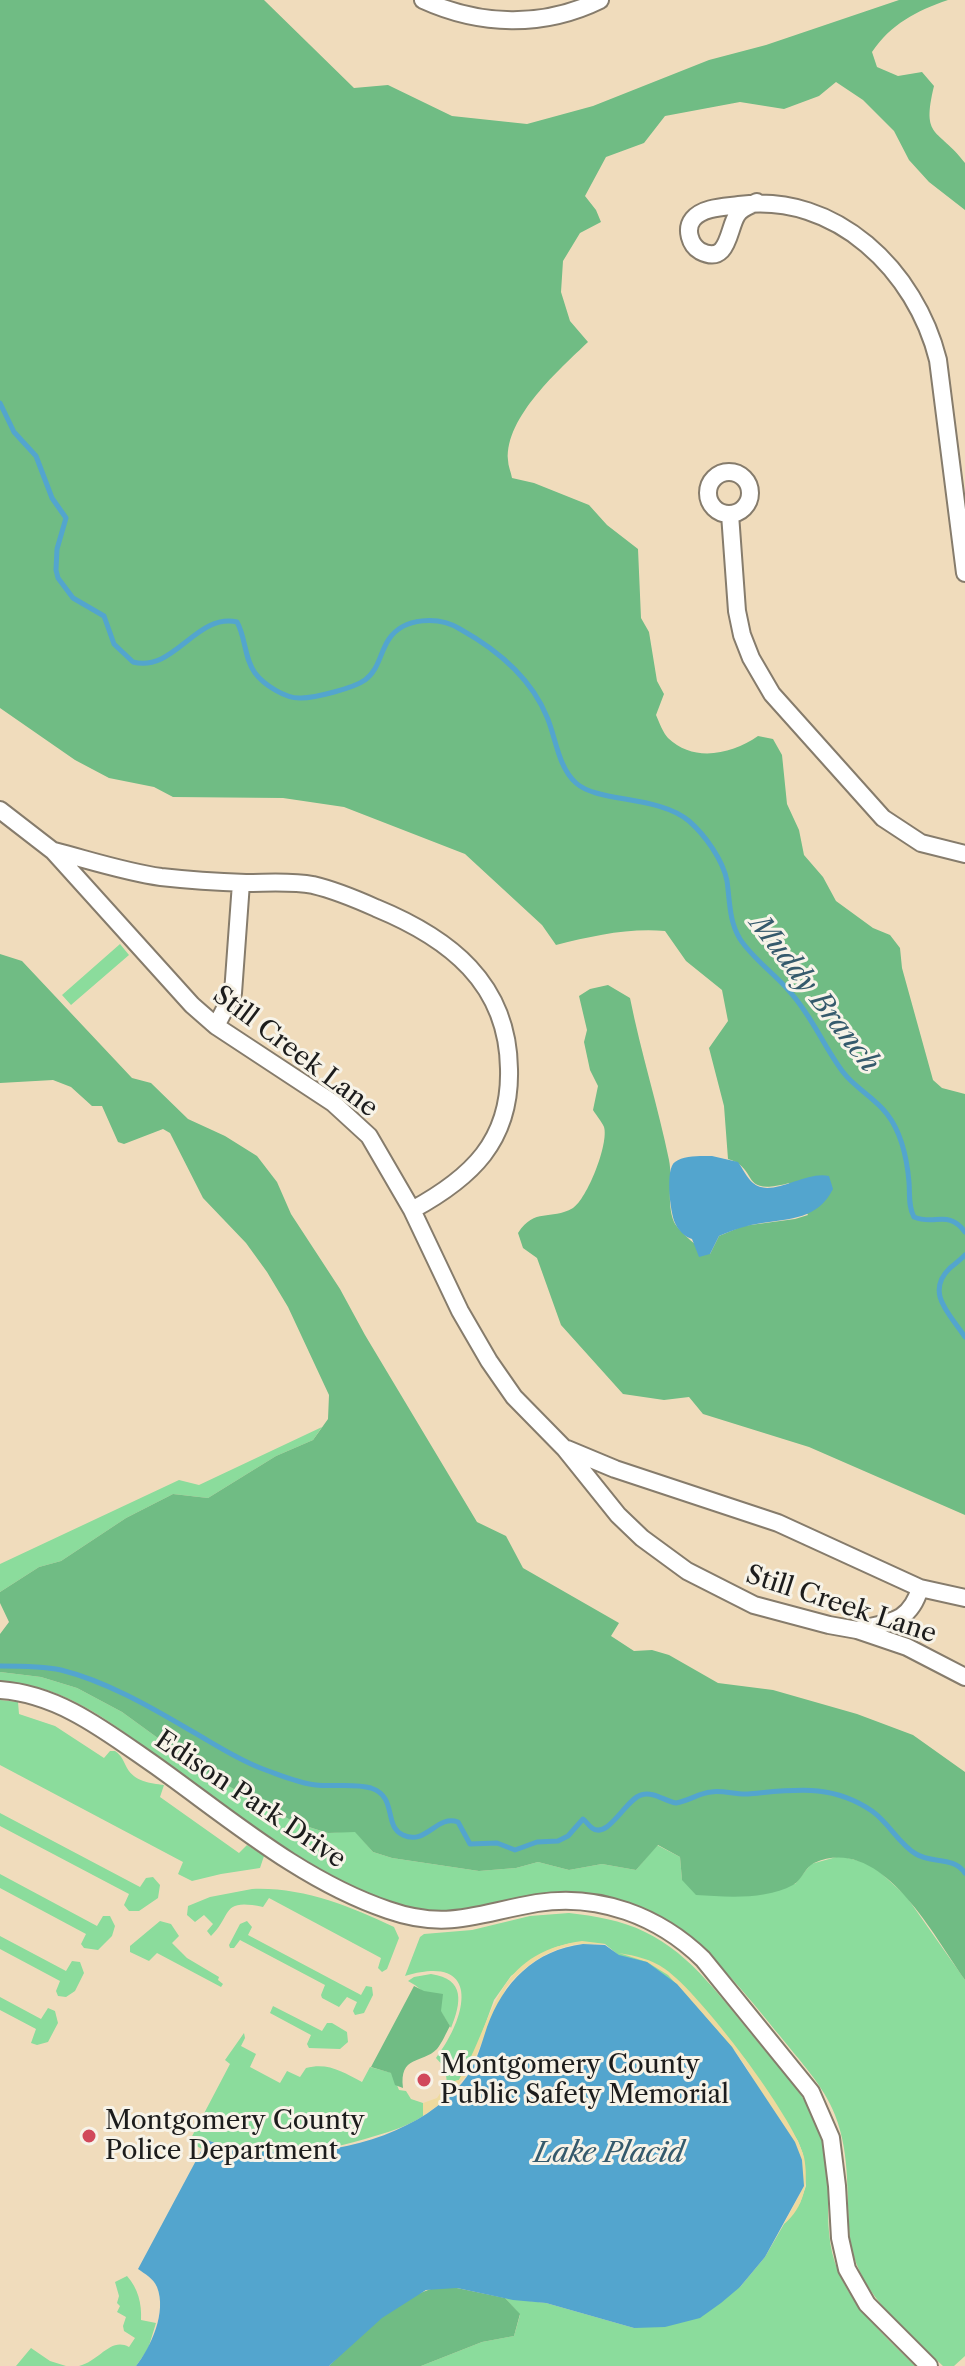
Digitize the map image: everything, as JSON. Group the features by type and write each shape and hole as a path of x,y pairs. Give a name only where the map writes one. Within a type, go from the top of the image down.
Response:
{"street":[{"path":"423,0 449,12 501,22 557,17 600,0"},
{"path":"757,202 775,203 809,212 857,236 891,267 922,312 938,360 964,564"},
{"path":"730,514 737,611 742,635 755,667 772,694 883,818 921,843 965,854"},
{"name":"Still Creek Lane","path":"0,810 53,851 192,1005 216,1026 353,1119 369,1136 412,1210 460,1311 489,1361 514,1397 565,1449 618,1515 642,1538 687,1571 754,1605 857,1630 907,1647 965,1677"},
{"path":"53,851 159,877 313,885 403,919 447,945 472,969 488,989 498,1010 509,1053 510,1080 506,1107 492,1142 470,1172 443,1193 412,1210"},
{"path":"216,1026 233,993 241,883"},
{"name":"Still Creek Lane","path":"565,1449 615,1469 778,1523 920,1588 965,1598"},
{"path":"857,1630 908,1614 916,1604 920,1588"},
{"name":"Edison Park Drive","path":"0,1690 42,1697 67,1708 112,1735 290,1861 369,1904 418,1919 452,1921 540,1903 591,1903 643,1917 684,1940 811,2092 831,2138 840,2238 847,2269 867,2304 929,2366"}],"green space":[{"path":"0,0 264,0 354,88 388,85 452,116 527,124 593,106 709,60 766,45 899,0 948,0 905,20 887,34 872,52 877,67 898,76 922,72 934,86 930,103 931,125 965,163 965,210 929,182 909,160 894,131 863,100 836,82 819,96 784,109 740,102 665,116 644,143 606,157 585,196 601,222 580,233 563,261 561,292 570,321 588,342 536,395 525,411 509,444 508,460 512,478 534,483 589,505 607,525 638,549 641,618 649,632 657,681 664,694 656,715 664,733 678,746 701,753 725,751 758,736 773,739 782,755 787,804 799,830 804,855 823,877 836,901 873,928 890,935 900,948 902,968 933,1080 942,1088 965,1094 965,1515 809,1447 703,1414 689,1397 664,1400 623,1394 561,1325 537,1258 523,1248 518,1233 537,1217 565,1212 579,1203 600,1158 604,1127 593,1110 598,1086 590,1070 584,1042 587,1030 579,996 590,989 608,985 630,998 669,1160 672,1214 680,1231 710,1254 719,1236 743,1226 808,1215 789,1183 773,1186 756,1184 738,1163 728,1159 724,1106 709,1048 728,1021 722,990 686,961 665,931 624,932 556,945 542,925 465,854 344,807 283,798 173,797 154,787 109,778 75,760 0,708"},
{"path":"120,944 129,955 71,1005 62,995"},
{"path":"0,954 22,961 132,1078 151,1083 188,1119 225,1136 257,1156 277,1182 291,1214 340,1289 477,1522 506,1536 523,1568 619,1623 611,1636 634,1651 652,1650 669,1655 718,1683 773,1690 857,1714 913,1735 965,1772 965,1980 903,1893 883,1875 861,1862 838,1858 814,1863 796,1883 782,1890 733,1897 696,1895 682,1880 680,1857 658,1845 636,1870 602,1864 569,1870 538,1862 516,1868 479,1871 392,1858 373,1852 355,1832 328,1833 296,1823 210,1776 122,1712 77,1688 41,1677 0,1672 0,1634 9,1622 0,1603 0,1592 39,1567 61,1561 126,1518 173,1494 208,1498 276,1456 313,1440 328,1419 329,1395 288,1307 267,1272 246,1243 203,1198 170,1133 163,1129 124,1144 118,1142 102,1106 92,1106 71,1087 53,1080 0,1083"},
{"path":"322,1427 313,1440 276,1456 208,1498 173,1494 126,1518 61,1561 39,1567 0,1592 0,1564 179,1480 199,1485"},
{"path":"0,1672 41,1677 77,1688 122,1712 210,1776 296,1823 328,1833 355,1831 373,1852 392,1858 479,1871 516,1868 538,1862 569,1870 602,1864 636,1870 657,1845 680,1857 682,1880 795,1884 811,1864 840,1856 871,1864 906,1896 965,1980 965,2356 954,2366 943,2366 875,2297 851,2246 844,2147 830,2104 759,2010 690,1938 664,1920 635,1906 603,1896 557,1892 461,1911 425,1910 391,1902 318,1868 275,1841 91,1710 48,1690 0,1682"},
{"path":"0,1700 18,1702 19,1714 55,1726 104,1758 110,1751 115,1751 134,1776 164,1785 160,1797 239,1853 247,1845 264,1856 260,1868 192,1881 178,1874 183,1862 0,1765"},
{"path":"0,1813 140,1887 146,1878 153,1877 160,1885 158,1898 139,1911 129,1911 124,1905 129,1894 0,1826"},
{"path":"0,1874 97,1926 103,1916 110,1916 115,1926 112,1936 98,1950 84,1948 81,1944 86,1934 0,1888"},
{"path":"252,1889 307,1895 343,1905 394,1927 399,1938 387,1969 382,1972 378,1968 381,1958 269,1898 263,1907 233,1907 211,1936 207,1931 213,1924 204,1915 195,1922 187,1915 188,1906 210,1897"},
{"path":"569,1913 627,1924 662,1941 678,1953 706,1980 792,2083 815,2118 824,2142 828,2168 829,2232 839,2272 859,2306 915,2366 421,2366 482,2342 514,2336 520,2315 505,2298 546,2303 634,2328 740,2287 765,2257 800,2203 806,2186 803,2154 798,2141 745,2059 605,1944 571,1943 556,1947 537,1956 511,1976 494,2000 474,2055 459,2080 447,2083 445,2068 436,2058 455,2024 461,2008 461,1993 457,1981 447,1973 430,1971 405,1976 420,1937 424,1934 472,1930 530,1916"},
{"path":"160,1921 171,1924 179,1936 172,1943 187,1958 219,1977 223,1984 221,1987 157,1953 149,1961 130,1952 130,1946"},
{"path":"247,1921 252,1927 248,1935 361,1995 366,1986 372,1987 373,1995 364,2013 355,2015 353,2011 357,2002 347,1997 339,2007 322,1998 325,1985 240,1940 234,1948 230,1948 240,1924"},
{"path":"0,1936 66,1971 72,1961 80,1962 84,1973 75,1991 66,1997 58,1996 56,1991 60,1981 0,1949"},
{"path":"431,1974 450,1981 458,1994 451,2028 432,2001 408,1981"},
{"path":"414,1986 443,1994 441,2011 450,2026 437,2049 408,2065 403,2088 395,2085 391,2073 371,2067"},
{"path":"0,1997 41,2019 48,2008 55,2011 58,2023 48,2042 31,2043 36,2029 0,2010"},
{"path":"273,2006 322,2031 327,2023 332,2023 347,2032 348,2042 340,2049 309,2048 307,2044 311,2035 270,2013"},
{"path":"244,2033 241,2046 256,2054 250,2067 280,2083 287,2071 300,2077 306,2068 314,2066 335,2069 362,2082 370,2067 392,2073 399,2090 406,2091 411,2099 423,2103 423,2116 387,2132 325,2149 266,2152 207,2140 202,2149 189,2142 230,2064 225,2060"},
{"path":"127,2276 138,2296 141,2320 156,2323 148,2349 136,2366 79,2366 110,2347 129,2347 135,2338 124,2331 126,2317 117,2312 120,2306 115,2282"},
{"path":"438,2287 505,2298 520,2314 514,2336 482,2342 421,2366 329,2366 393,2309 422,2292"},
{"path":"31,2348 50,2361 66,2366 16,2366"}],"sand":[{"path":"582,1941 606,1944 581,1944 559,1949 539,1958 513,1980 506,1988 468,2074 441,2103 423,2116 423,2103 437,2098 447,2083 459,2080 501,1992 514,1974 530,1959 553,1948"},
{"path":"619,1953 654,1963 681,1982 722,2028 783,2114 797,2138 804,2157 806,2176 803,2194 800,2202 784,2224 804,2186 748,2070 732,2047 668,1975 647,1962"}],"water":[{"path":"712,1156 738,1162 751,1181 760,1187 779,1186 820,1175 829,1176 833,1189 827,1199 811,1212 751,1225 719,1236 710,1254 699,1257 692,1239 682,1233 675,1223 670,1200 670,1173 679,1160"},
{"name":"Lake Placid","path":"583,1944 605,1945 619,1955 647,1962 677,1984 732,2047 795,2142 802,2160 804,2186 765,2257 740,2287 700,2318 665,2327 634,2328 546,2303 513,2300 457,2288 426,2290 382,2318 329,2366 136,2366 152,2339 160,2307 157,2287 149,2276 138,2269 207,2140 238,2148 308,2152 343,2147 410,2124 438,2106 467,2077 494,2011 523,1971 550,1953"}],"waterway":[{"name":"Muddy Branch","path":"0,403 14,432 36,456 52,498 66,518 57,549 58,578 73,598 104,616 114,644 133,662 148,663 161,659 209,626 237,622 255,673 276,690 301,698 334,692 365,680 395,632 403,626 422,621 452,625 499,655 522,677 540,703 561,761 576,783 599,794 676,813 689,821 707,841 725,873 732,918 740,939 798,1001 843,1072 892,1121 905,1155 914,1217 953,1221 965,1232"},
{"name":"Muddy Branch","path":"965,1255 950,1268 939,1286 942,1304 965,1337"},
{"path":"0,1666 54,1669 110,1687 243,1760 289,1778 316,1785 371,1788 385,1798 397,1831 411,1837 425,1834 451,1821 458,1822 470,1844 497,1843 515,1850 537,1842 558,1841 568,1836 583,1819 592,1828 604,1828 641,1795 655,1795 676,1803 716,1792 743,1794 812,1790 857,1802 878,1816 916,1854 955,1864 965,1873"}],"place":[{"name":"Montgomery County Public Safety Memorial","path":"424,2080"},
{"name":"Montgomery County Police Department","path":"89,2136"}]}
